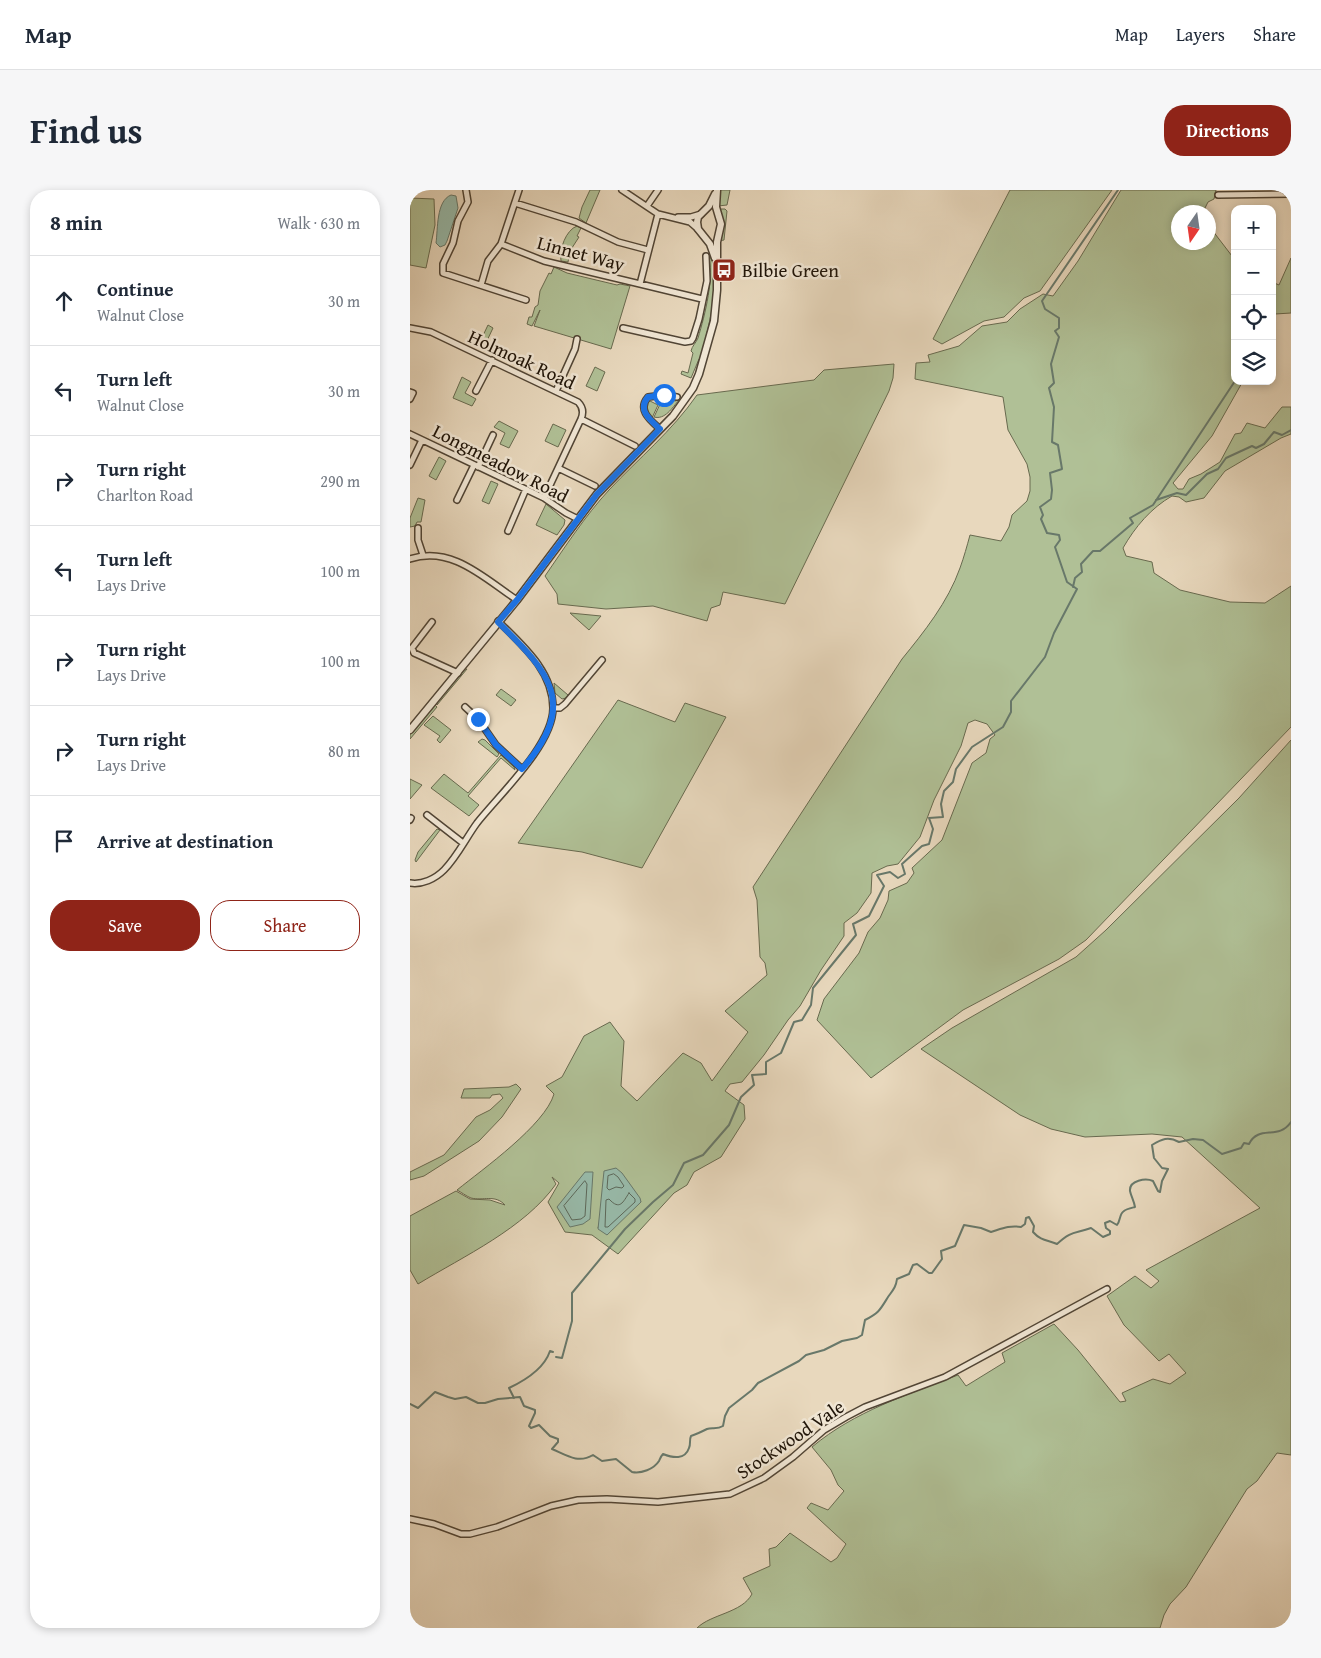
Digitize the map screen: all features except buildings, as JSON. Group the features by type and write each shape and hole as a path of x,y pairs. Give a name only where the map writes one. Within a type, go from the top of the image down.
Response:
{"street":[{"path":"466,190 468,202 458,221 453,243 442,268 443,273 526,300"},
{"path":"481,285 488,261 501,244 518,190"},
{"path":"622,190 658,214 690,222 701,231 710,235 714,234 719,228"},
{"path":"647,206 658,190"},
{"path":"717,190 709,206 696,222 717,261"},
{"path":"410,730 517,600 612,477 684,402 699,374 714,321 717,290 717,242 720,220 716,207 717,190"},
{"path":"1218,195 1291,194"},
{"path":"515,203 576,222 618,242 648,250"},
{"path":"672,217 691,217 711,211 718,216"},
{"name":"Linnet Way","path":"501,244 544,261 640,284 658,214"},
{"path":"623,328 688,342 693,338 707,281 706,256"},
{"path":"640,284 702,300"},
{"name":"Holmoak Road","path":"410,328 430,332 578,402 583,410 581,419"},
{"path":"556,391 575,348 577,339"},
{"path":"476,391 492,360"},
{"path":"410,392 413,393 410,399"},
{"path":"660,429 643,411 645,401 648,397 664,395 677,397"},
{"path":"544,498 581,419 635,446"},
{"name":"Longmeadow Road","path":"410,434 544,498 578,519"},
{"path":"458,500 493,435"},
{"path":"410,465 422,440"},
{"path":"558,468 594,486"},
{"path":"508,531 526,489"},
{"path":"418,528 418,540 422,556"},
{"path":"410,559 422,556 451,559 469,567 517,600"},
{"path":"432,622 414,644 412,648 414,653 458,673"},
{"path":"410,882 415,884 425,882 434,878 445,869 463,843 538,750 552,720 552,692 547,677 528,651 498,622"},
{"path":"553,708 560,708 565,704 602,660"},
{"path":"465,707 478,719 496,745 522,769"},
{"path":"427,815 435,824 463,843"},
{"name":"Stockwood Vale","path":"410,1519 434,1524 461,1534 470,1534 497,1527 545,1508 578,1500 607,1498 658,1502 730,1494 771,1474 824,1430 846,1417 864,1408 945,1377 1107,1290"}],"shaded area":[{"path":"590,190 600,190 586,223 579,218"},
{"path":"720,190 730,190 727,205 718,206"},
{"path":"1010,190 1112,190 1040,291 1024,298 1004,317 984,321 942,344 933,339"},
{"path":"1121,190 1216,190 1214,199 1206,205 1171,205 1171,250 1216,250 1216,235 1231,255 1231,385 1241,385 1212,436 1173,483 1178,489 1183,489 1189,479 1220,462 1235,434 1241,433 1247,423 1265,428 1282,407 1291,407 1291,434 1225,471 1204,498 1186,502 1179,497 1172,496 1164,501 1144,519 1123,548 1126,556 1152,562 1154,573 1180,590 1230,602 1265,603 1291,586 1291,727 1086,940 1059,959 963,1010 871,1078 817,1020 824,999 859,953 868,932 880,918 888,900 889,891 907,883 914,873 912,868 942,840 972,763 986,753 990,739 995,735 987,724 975,720 968,723 961,746 934,800 920,837 898,864 887,866 872,873 871,893 857,913 844,923 844,936 800,1006 742,1082 730,1084 725,1091 744,1105 745,1119 721,1157 694,1172 687,1185 674,1193 618,1254 592,1235 565,1232 548,1202 559,1183 552,1177 556,1184 543,1200 511,1228 418,1284 410,1270 410,1216 456,1191 470,1199 490,1200 505,1205 493,1199 471,1198 457,1190 497,1159 539,1119 554,1094 546,1086 562,1077 584,1036 610,1022 624,1041 621,1086 637,1101 683,1053 701,1063 712,1081 748,1032 725,1011 767,975 765,963 760,957 757,900 753,887 902,659 942,605 955,581 970,535 1001,541 1009,527 1012,515 1027,501 1030,491 1030,477 1027,464 1008,430 1003,397 915,379 916,363 930,362 928,355 959,346 982,326 1007,322 1020,309 1043,294 1053,296 1078,261","holes":["615,1168 641,1202 598,1228"]},
{"path":"410,198 434,199 435,225 426,268 410,265"},
{"path":"718,209 725,209 727,211 724,240 719,241"},
{"path":"577,226 581,228 577,236 579,237 570,251 568,262 561,261 564,241 570,231"},
{"path":"708,253 713,263 713,304 700,359 691,378 681,374 682,371 688,373 693,353 691,351 698,338 706,307 710,284"},
{"path":"1291,258 1291,313 1276,314 1276,284 1279,285"},
{"path":"554,267 567,273 617,285 630,286 611,349 534,326 540,310 532,326 527,324 529,317 532,317 535,307 538,305 540,291"},
{"path":"488,325 493,328 484,347 479,344"},
{"path":"894,364 893,378 889,391 785,604 723,592 720,605 711,608 707,621 653,606 606,609 558,604 557,594 545,576 600,500 666,432 697,395 814,380 824,370"},
{"path":"595,367 605,372 597,391 586,386"},
{"path":"462,377 471,382 465,393 476,399 472,406 453,398"},
{"path":"662,400 679,400 665,415 654,417"},
{"path":"650,401 658,405 652,418 646,412 645,405"},
{"path":"499,421 518,431 509,448 500,444 505,433 494,427"},
{"path":"553,424 566,430 558,447 545,441"},
{"path":"439,457 446,461 436,480 429,476"},
{"path":"491,481 498,484 489,504 482,501"},
{"path":"418,498 425,500 421,522 417,522 415,526 410,527 410,518"},
{"path":"546,504 565,520 557,535 536,525"},
{"path":"570,613 601,616 589,630"},
{"path":"467,669 437,705 437,702"},
{"path":"554,683 568,695 566,698 562,699 555,693"},
{"path":"501,689 516,700 511,706 496,695"},
{"path":"618,700 675,722 685,703 726,717 642,868 582,852 518,843"},
{"path":"435,705 437,707 410,739 410,734"},
{"path":"433,716 451,730 440,743 437,740 440,736 424,725"},
{"path":"482,739 499,754 497,757 478,742"},
{"path":"1291,740 1291,1455 1277,1453 1257,1481 1247,1489 1186,1587 1170,1604 1160,1628 697,1628 710,1619 734,1609 747,1600 752,1594 743,1578 770,1566 769,1549 776,1547 790,1533 831,1562 837,1558 846,1544 807,1508 811,1503 828,1510 844,1491 838,1485 831,1470 812,1447 846,1423 882,1405 958,1375 966,1386 1005,1362 1002,1353 1054,1324 1078,1350 1120,1402 1126,1401 1122,1393 1153,1379 1170,1384 1186,1373 1169,1354 1159,1361 1124,1325 1107,1296 1135,1276 1151,1288 1159,1281 1146,1270 1260,1208 1182,1137 1152,1134 1085,1137 1051,1129 1020,1115 921,1049 952,1028 1076,957 1106,930 1239,798"},
{"path":"501,755 515,770 501,758 468,796 479,805 469,816 431,788 444,774 468,793"},
{"path":"410,779 422,785 410,799"},
{"path":"437,829 440,830 416,862 418,852"},
{"path":"516,1084 521,1089 502,1117 479,1141 424,1176 410,1180 410,1172 444,1155 476,1117 490,1110 503,1098 500,1094 492,1095 490,1098 461,1098 464,1089 509,1087"}],"water":[{"path":"451,195 456,196 458,208 447,241 445,245 440,247 436,243 440,209 446,198"},
{"path":"616,1168 622,1173 641,1202 607,1235 598,1229 604,1171"},
{"path":"585,1172 593,1172 590,1219 583,1224 570,1227 557,1207"}],"waterway":[{"path":"556,1357 562,1358 572,1321 572,1293 625,1229 673,1185 684,1163 703,1155 729,1125 741,1097 754,1085 752,1075 766,1074 766,1062 781,1053 794,1022 802,1020 811,1005 813,988 856,935 853,924 869,916 884,886 877,875 890,872 898,878 905,874 902,864 922,846 929,844 933,829 929,818 943,817 941,804 944,791 953,782 956,769 972,747 1003,727 1011,712 1011,701 1045,657 1054,633 1077,589 1067,582 1055,547 1060,540 1059,535 1047,533 1041,519 1043,515 1040,507 1051,499 1050,473 1062,469 1058,445 1052,442 1054,407 1049,388 1054,383 1051,364 1059,337 1055,331 1059,328 1059,318 1045,309 1042,301 1118,190"},
{"path":"1073,587 1075,578 1082,572 1081,564 1093,551 1100,551 1133,523 1130,518 1153,505 1232,385"},
{"path":"1156,500 1177,493 1186,495 1207,474 1218,469 1226,458 1252,446 1256,448 1264,444 1274,432 1282,435 1291,430"},
{"path":"410,1404 418,1408 435,1392 455,1399 466,1397 478,1403 520,1397 524,1406 535,1410 529,1426 531,1428 539,1425 550,1436 558,1439 558,1442 552,1449 577,1459 588,1458 593,1455 602,1461 616,1459 632,1472 643,1472 651,1469 663,1454 675,1457 685,1455 690,1446 691,1436 707,1429 723,1426 729,1408 758,1383 799,1361 806,1355 862,1335 865,1320 881,1308 894,1288 897,1279 909,1274 913,1265 917,1264 929,1273 932,1273 942,1259 941,1251 955,1246 964,1225 991,1232 1009,1227 1021,1227 1025,1224 1026,1218 1029,1217 1034,1226 1033,1232 1036,1235 1057,1244 1070,1234 1091,1228 1103,1237 1110,1234 1105,1223 1110,1221 1117,1225 1122,1212 1135,1207 1130,1191 1132,1184 1142,1180 1150,1180 1153,1181 1160,1192 1162,1181 1168,1169 1162,1168 1154,1158 1152,1145 1165,1139 1179,1142 1193,1139 1203,1140 1222,1154 1241,1148 1244,1143 1249,1144 1253,1138 1263,1133 1280,1131 1291,1122"},
{"path":"514,1398 509,1388 539,1369 550,1351 553,1352"}],"place":[{"name":"Bilbie Green","path":"724,270"}],"route":[{"path":"478,719 496,745 522,769 538,750 552,720 552,692 547,677 537,662 498,622 517,600 597,494 660,429 643,411 643,407 648,397 664,395"}]}
